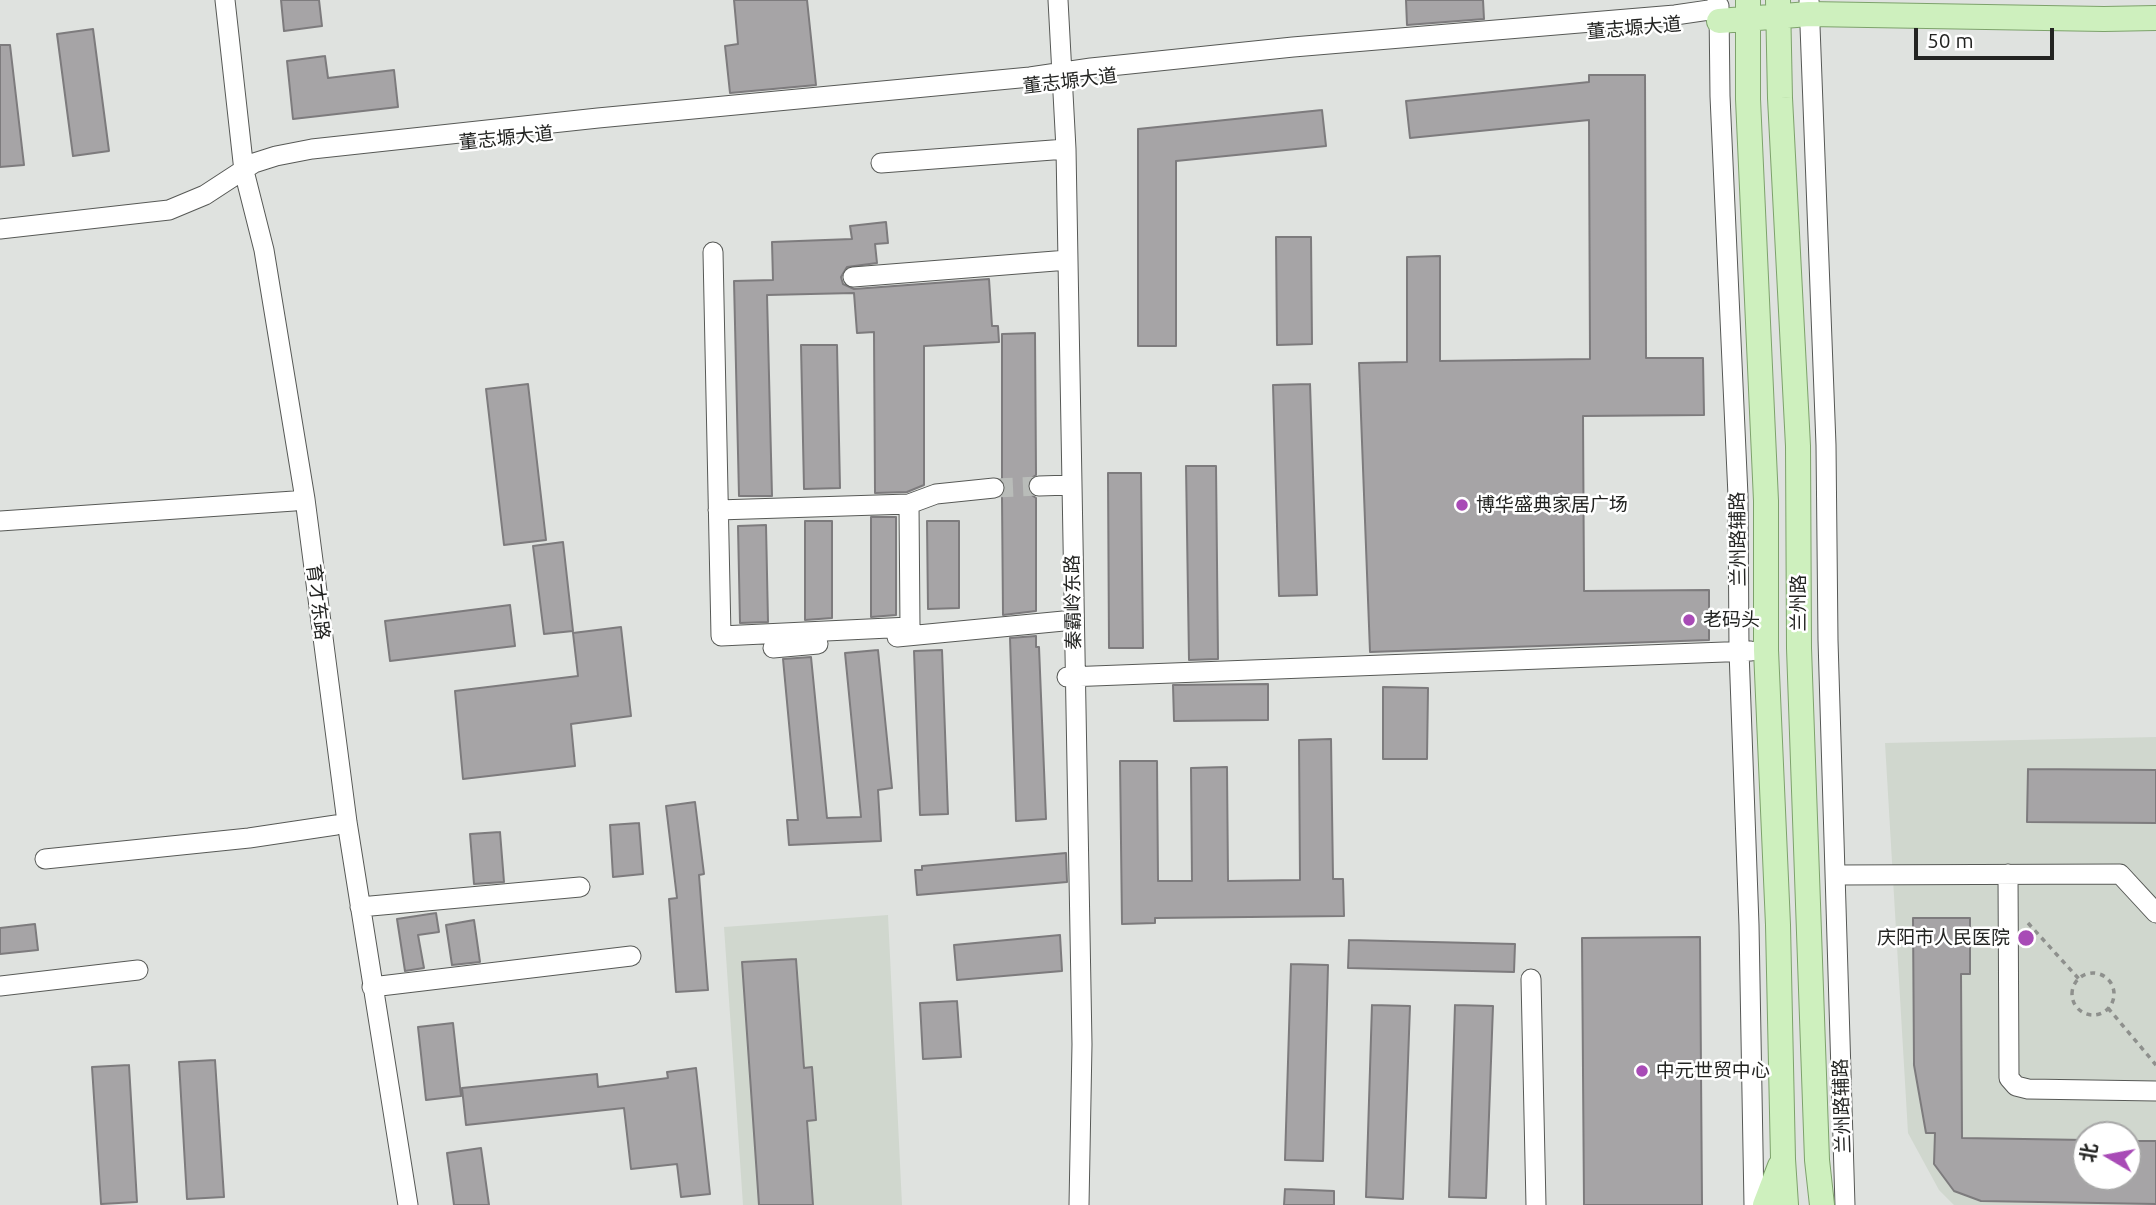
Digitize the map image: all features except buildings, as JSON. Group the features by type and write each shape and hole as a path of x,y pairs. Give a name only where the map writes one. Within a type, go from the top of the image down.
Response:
{"main road":[{"name":"董志塬大道","path":"1722,7 1809,7 2104,19 2156,18"},
{"name":"兰州路","path":"1779,8 1780,99 1798,446 1799,648 1818,1160 1822,1205"},
{"name":"兰州路","path":"1748,9 1748,99 1766,501 1766,650 1786,1205"},
{"path":"1765,1205 1783,1159"},
{"path":"1818,1160 1832,1205"}],"street":[{"name":"育才东路","path":"213,0 294,501 336,825 397,1205"},
{"name":"育才东路","path":"225,0 240,179 264,250 305,499 360,907 408,1205"},
{"name":"秦霸岭东路","path":"1049,0 1059,78"},
{"name":"秦霸岭东路","path":"1058,0 1071,677 1082,1044 1079,1205"},
{"name":"董志塬大道","path":"0,240 170,220 208,205 240,179 254,163 312,149 1293,57 1722,7"},
{"name":"兰州路辅路","path":"1722,7 1725,220 1733,356 1754,1205"},
{"name":"兰州路辅路","path":"1809,7 1826,445 1828,640 1845,1205"},
{"path":"881,163 1062,150"},
{"name":"董志塬大道","path":"0,229 169,211 240,179"},
{"path":"713,252 722,636 910,627 909,504"},
{"path":"853,277 1064,261"},
{"path":"1039,486 1067,485"},
{"path":"718,510 909,504 936,494 994,488"},
{"path":"0,521 294,501"},
{"path":"773,648 1070,621"},
{"path":"1071,677 1766,650"},
{"name":"秦霸岭东路","path":"1070,1205 1073,1044 1071,677"},
{"path":"45,859 249,838 336,825"},
{"path":"2008,874 2009,1078 2016,1086 2028,1088 2156,1091"},
{"path":"1836,875 2120,874 2156,913"},
{"path":"360,907 580,887"},
{"path":"372,987 631,956"},
{"path":"0,986 138,970"},
{"path":"1531,979 1536,1205"}],"path":[{"path":"2007,900 2078,979"},
{"path":"2092,973 2105,977 2113,988 2112,1002 2108,1008 2096,1015 2078,1009 2072,997 2074,984 2078,979 2092,973"},
{"path":"2108,1008 2156,1065"}],"shaded area":[{"name":"庆阳市人民医院","path":"2156,737 2156,1205 1954,1205 1939,1190 1908,1133 1885,743"},
{"path":"888,915 902,1205 743,1205 724,927"}],"tunnel":[{"path":"994,488 1039,486"}],"place":[{"name":"博华盛典家居广场","path":"1462,505"},
{"name":"老码头","path":"1689,620"},
{"name":"庆阳市人民医院","path":"2026,938"},
{"name":"中元世贸中心","path":"1642,1071"}]}
